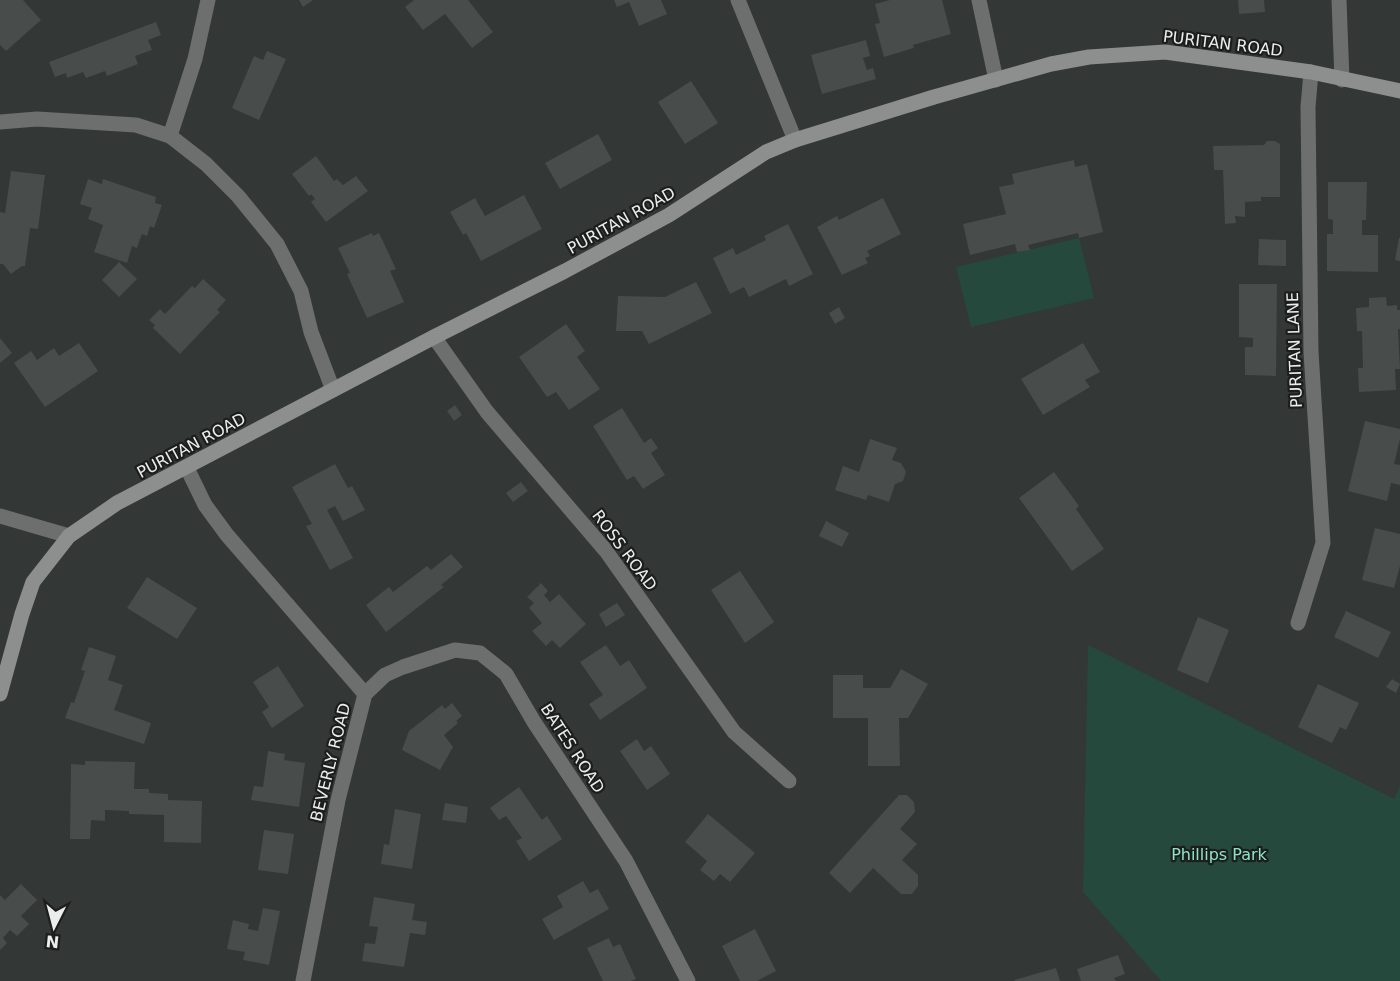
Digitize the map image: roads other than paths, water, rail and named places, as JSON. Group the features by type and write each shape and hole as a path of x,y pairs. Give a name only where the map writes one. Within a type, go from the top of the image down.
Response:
{"street":[{"path":"170,136 195,59 208,0"},
{"path":"738,0 795,140"},
{"path":"980,0 996,80"},
{"path":"1339,0 1342,80"},
{"name":"PURITAN ROAD","path":"0,694 33,582 69,536 117,503 669,215 766,152 795,140 934,97 1051,64 1089,57 1165,52 1311,72 1400,91"},
{"name":"PURITAN LANE","path":"1298,623 1323,543 1311,352 1308,107 1311,72"},
{"path":"0,122 37,120 107,122 136,125 170,136 214,172 238,196 277,244 301,291 311,332 333,390"},
{"name":"ROSS ROAD","path":"434,337 487,412 606,551 734,732 789,781"},
{"name":"BEVERLY ROAD","path":"187,468 205,505 227,535 365,694 338,800 303,981"},
{"path":"0,516 69,536"},
{"name":"BATES ROAD","path":"365,694 385,675 455,650 480,653 506,674 534,722 626,861 688,981"}],"park label":[{"name":"Phillips Park","path":"1219,854"}]}
